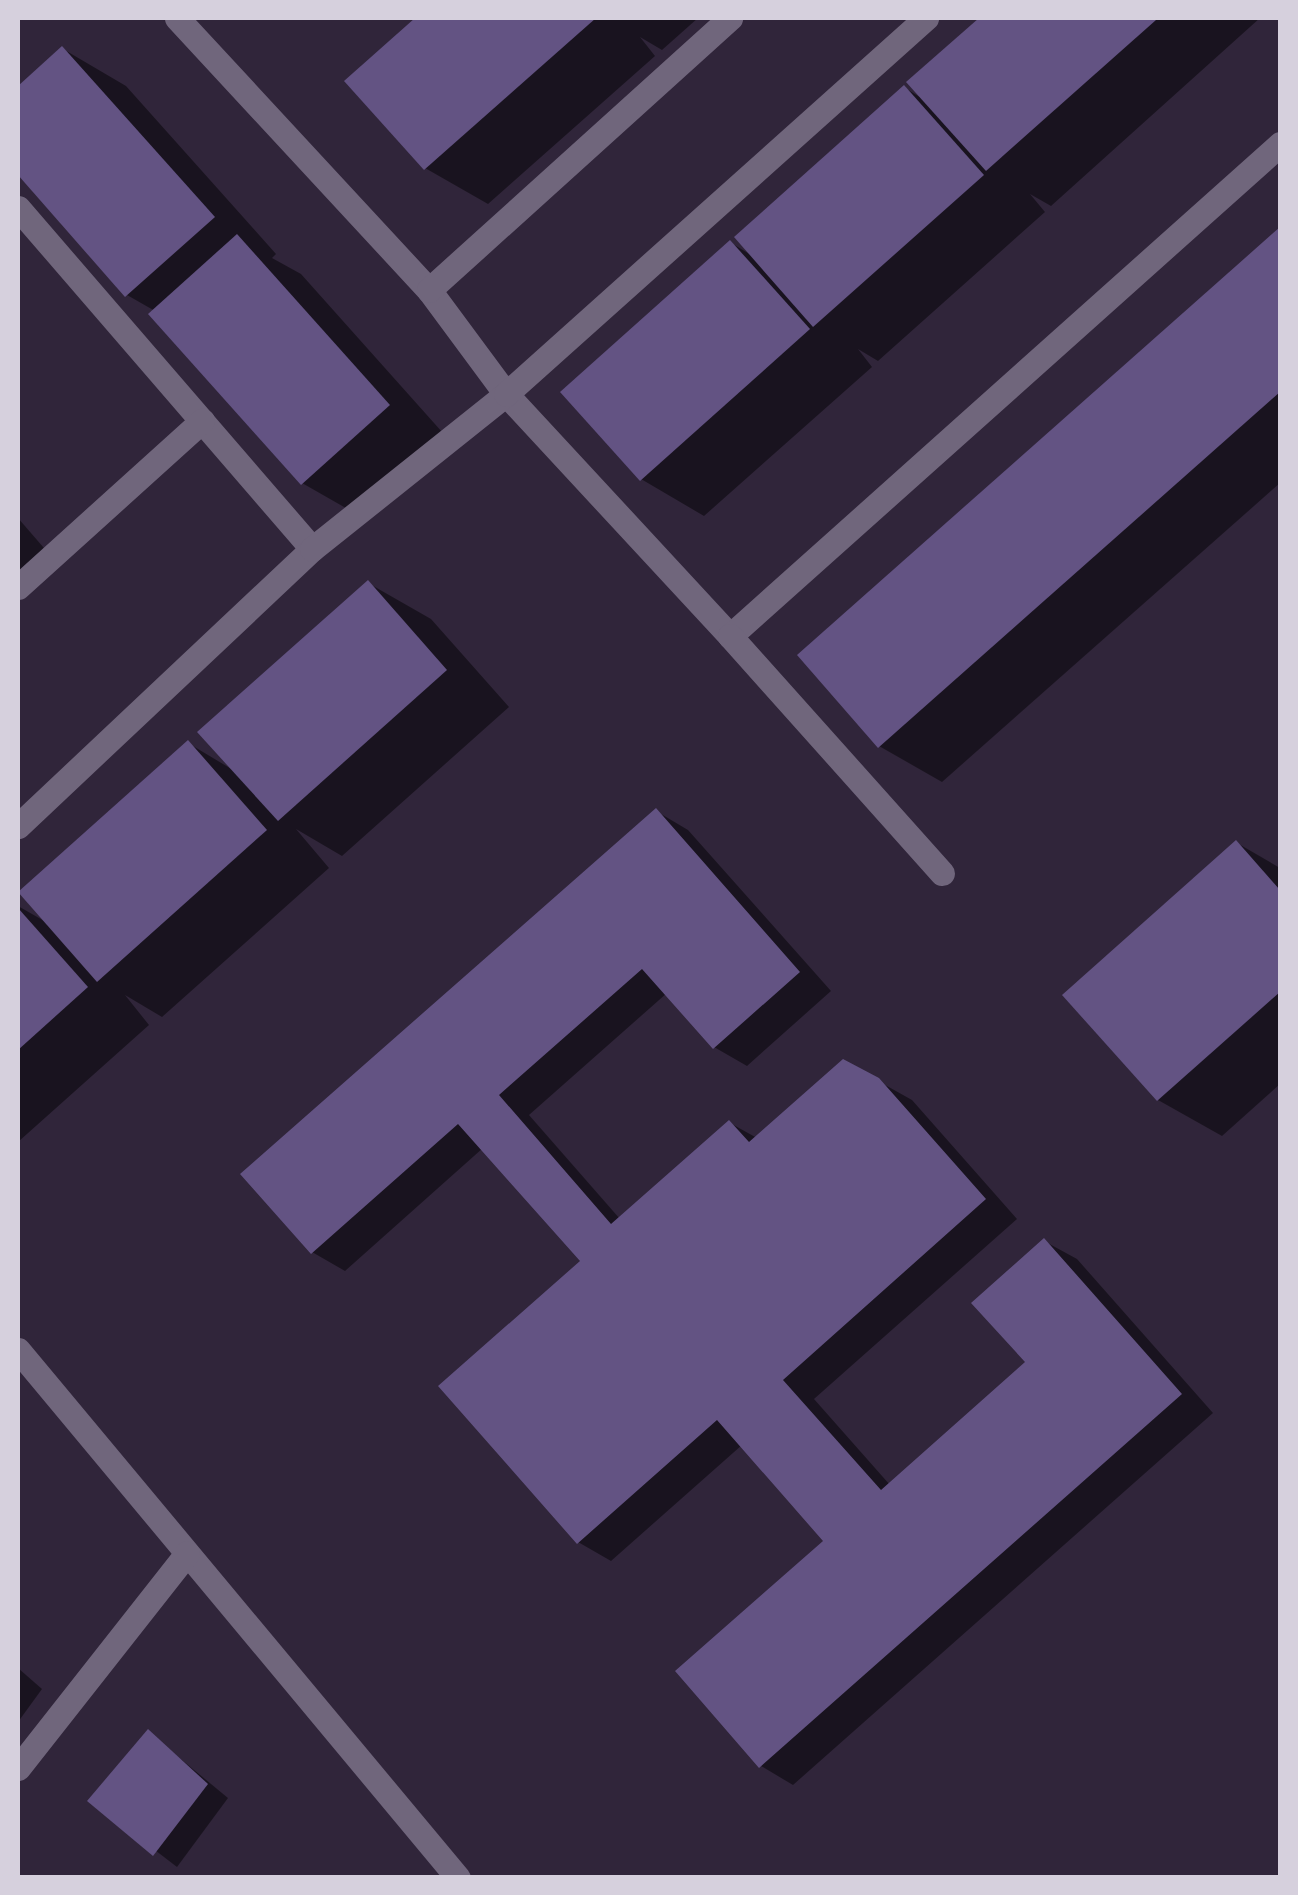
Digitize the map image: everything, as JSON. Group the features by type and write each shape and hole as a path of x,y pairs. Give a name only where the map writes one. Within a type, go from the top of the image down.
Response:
{"street":[{"path":"177,18 429,290 506,394 942,873"},
{"path":"429,290 730,18"},
{"path":"18,826 312,550 506,394 926,18"},
{"path":"730,636 1280,144"},
{"path":"18,208 312,550"},
{"path":"18,587 202,422"},
{"path":"18,1350 458,1878"},
{"path":"18,1768 187,1553"}],"building":[{"path":"415,18 596,18 424,170 344,81"},
{"path":"979,18 1156,20 986,171 906,82"},
{"path":"62,46 215,217 125,297 18,175 18,86"},
{"path":"904,85 984,175 813,327 734,237"},
{"path":"1280,227 1280,392 878,748 797,655"},
{"path":"237,234 390,405 301,485 148,314"},
{"path":"730,240 810,329 640,481 560,392"},
{"path":"368,580 447,670 278,821 197,732"},
{"path":"188,740 267,830 97,982 18,892"},
{"path":"656,808 800,972 713,1049 642,969 499,1095 611,1224 729,1120 749,1142 843,1059 879,1078 986,1199 783,1380 881,1490 1025,1362 971,1303 1044,1238 1182,1394 759,1768 675,1671 823,1541 717,1420 577,1544 438,1386 580,1261 458,1124 311,1254 240,1174"},
{"path":"1236,840 1280,890 1280,992 1157,1101 1062,995"},
{"path":"18,908 88,987 18,1050"},
{"path":"148,1729 208,1784 153,1856 87,1801"}]}
